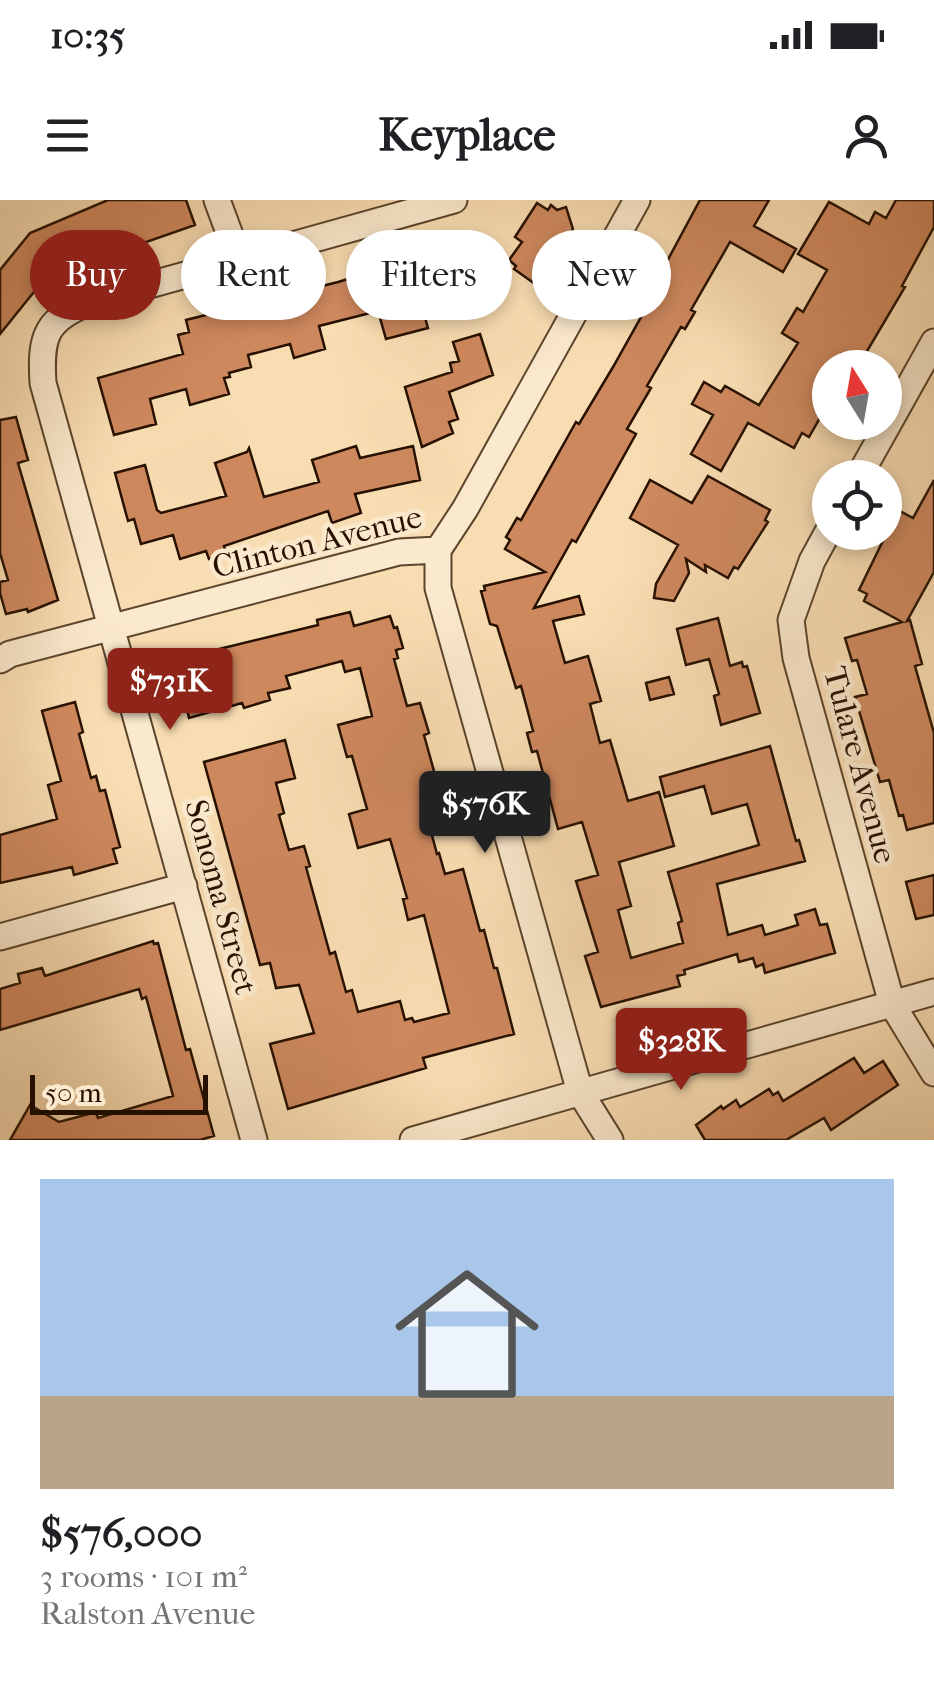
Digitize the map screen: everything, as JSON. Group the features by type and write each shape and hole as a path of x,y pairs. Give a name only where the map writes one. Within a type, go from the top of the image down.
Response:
{"street":[{"path":"217,200 228,230"},
{"path":"326,237 454,200"},
{"name":"Clinton Avenue","path":"0,660 10,654 399,552 438,550 465,509 637,200"},
{"name":"Sonoma Street","path":"181,278 67,311 50,325 41,352 43,383 254,1140"},
{"path":"868,460 934,342"},
{"path":"438,550 438,588 580,1092 610,1140"},
{"name":"Tulare Avenue","path":"818,550 791,620 796,658 892,1004 934,1073"},
{"path":"0,937 184,886"},
{"path":"413,1140 934,992"}],"building":[{"path":"108,200 186,200 195,225 161,237 161,230 37,230"},
{"path":"700,200 769,200 754,226 796,249 783,272 730,242 691,310 695,312 685,329 681,327 647,386 651,388 627,429 636,434 534,608 579,596 584,614 553,621 565,663 588,656 601,701 590,704 600,743 610,740 628,801 659,792 674,846 619,862 631,906 618,910 631,958 683,943 678,923 682,921 668,872 759,845 747,804 712,814 704,786 665,797 660,777 770,746 805,861 717,884 728,935 762,925 765,935 798,925 795,915 815,909 820,925 827,924 835,953 765,973 763,964 756,967 753,958 739,962 737,954 684,970 685,974 677,976 680,986 601,1007 585,956 598,952 576,881 598,875 582,822 558,829 537,751 532,752 527,733 533,731 521,686 516,688 497,626 490,624 481,591 484,586 545,572 505,549 510,540 506,537 517,518 521,520 639,320 671,320 671,254"},
{"path":"896,200 934,200 934,227 868,350 812,350 809,437 802,433 794,448 748,423 721,471 691,454 713,415 692,404 704,382 721,392 725,386 759,405 798,343 782,333 797,308 803,312 827,270 798,254 829,202 869,224 875,212 886,218"},
{"path":"537,203 548,210 551,205 557,210 566,207 572,230 532,230 532,282 514,269 512,256 522,242 515,237"},
{"path":"30,233 30,297 0,334 0,270"},
{"path":"346,280 346,319 319,326 325,349 294,358 290,344 248,355 251,367 224,378 229,394 190,405 186,389 150,399 156,424 114,435 98,378 183,354 178,335 189,332 186,320 326,320 326,285"},
{"path":"381,320 426,320 428,328 386,339"},
{"path":"480,334 493,375 449,392 458,419 449,422 453,433 422,447 405,387 452,372 450,363 459,361 453,342"},
{"path":"16,417 28,460 18,463 58,600 28,612 27,609 6,614 0,593 0,582 8,580 0,553 0,420"},
{"path":"356,446 360,458 413,446 420,480 355,494 361,513 332,523 328,511 224,546 226,554 209,559 206,551 180,559 173,535 141,544 134,519 128,521 115,473 145,465 161,513 226,496 215,463 249,448 264,497 319,482 312,460"},
{"path":"708,476 770,510 765,520 768,522 728,578 705,565 706,572 686,559 689,573 674,601 654,598 656,584 678,545 630,518 650,480 692,503"},
{"path":"934,480 934,572 907,621 910,620 922,664 915,666 934,733 934,823 907,830 889,780 880,782 855,697 867,694 857,660 852,661 845,638 902,622 864,601 867,594 859,590 878,550 902,550 902,512 913,518"},
{"path":"350,612 354,626 390,616 394,628 397,627 403,648 396,650 398,658 394,659 407,706 420,703 429,733 424,735 437,782 427,785 435,815 427,817 437,854 445,874 463,869 480,931 484,930 497,968 514,1034 423,1058 426,1068 288,1109 270,1044 314,1033 299,985 276,988 270,963 260,965 204,762 285,740 295,778 276,783 284,813 279,815 289,850 304,846 330,954 335,952 346,992 352,990 358,1012 400,1001 405,1020 412,1018 414,1022 449,1013 424,915 408,920 403,899 407,898 390,839 358,848 349,814 367,809 352,756 347,757 338,725 372,716 360,668 345,672 342,661 286,676 290,688 268,693 270,700 244,708 242,703 189,718 186,705 172,708 160,670 175,666 174,660 318,625 317,620"},
{"path":"718,618 730,666 742,662 743,667 747,666 760,713 721,725 714,696 719,694 709,659 686,665 677,629"},
{"path":"669,677 674,694 650,700 646,683"},
{"path":"75,702 91,778 96,776 100,791 105,790 120,847 113,849 117,863 74,875 72,867 0,883 0,835 57,819 48,785 61,781 42,711"},
{"path":"934,875 934,915 916,919 906,882"},
{"path":"153,941 158,943 214,1136 200,1140 10,1140 30,1105 59,1122 96,1112 98,1118 173,1096 146,997 142,999 139,989 0,1030 0,989 20,983 18,974 42,968 45,976"},
{"path":"854,1058 864,1073 883,1061 898,1085 831,1130 824,1118 786,1140 705,1140 696,1125 721,1106 723,1109 736,1100 740,1107 769,1089 773,1095 778,1092 783,1101"}]}
